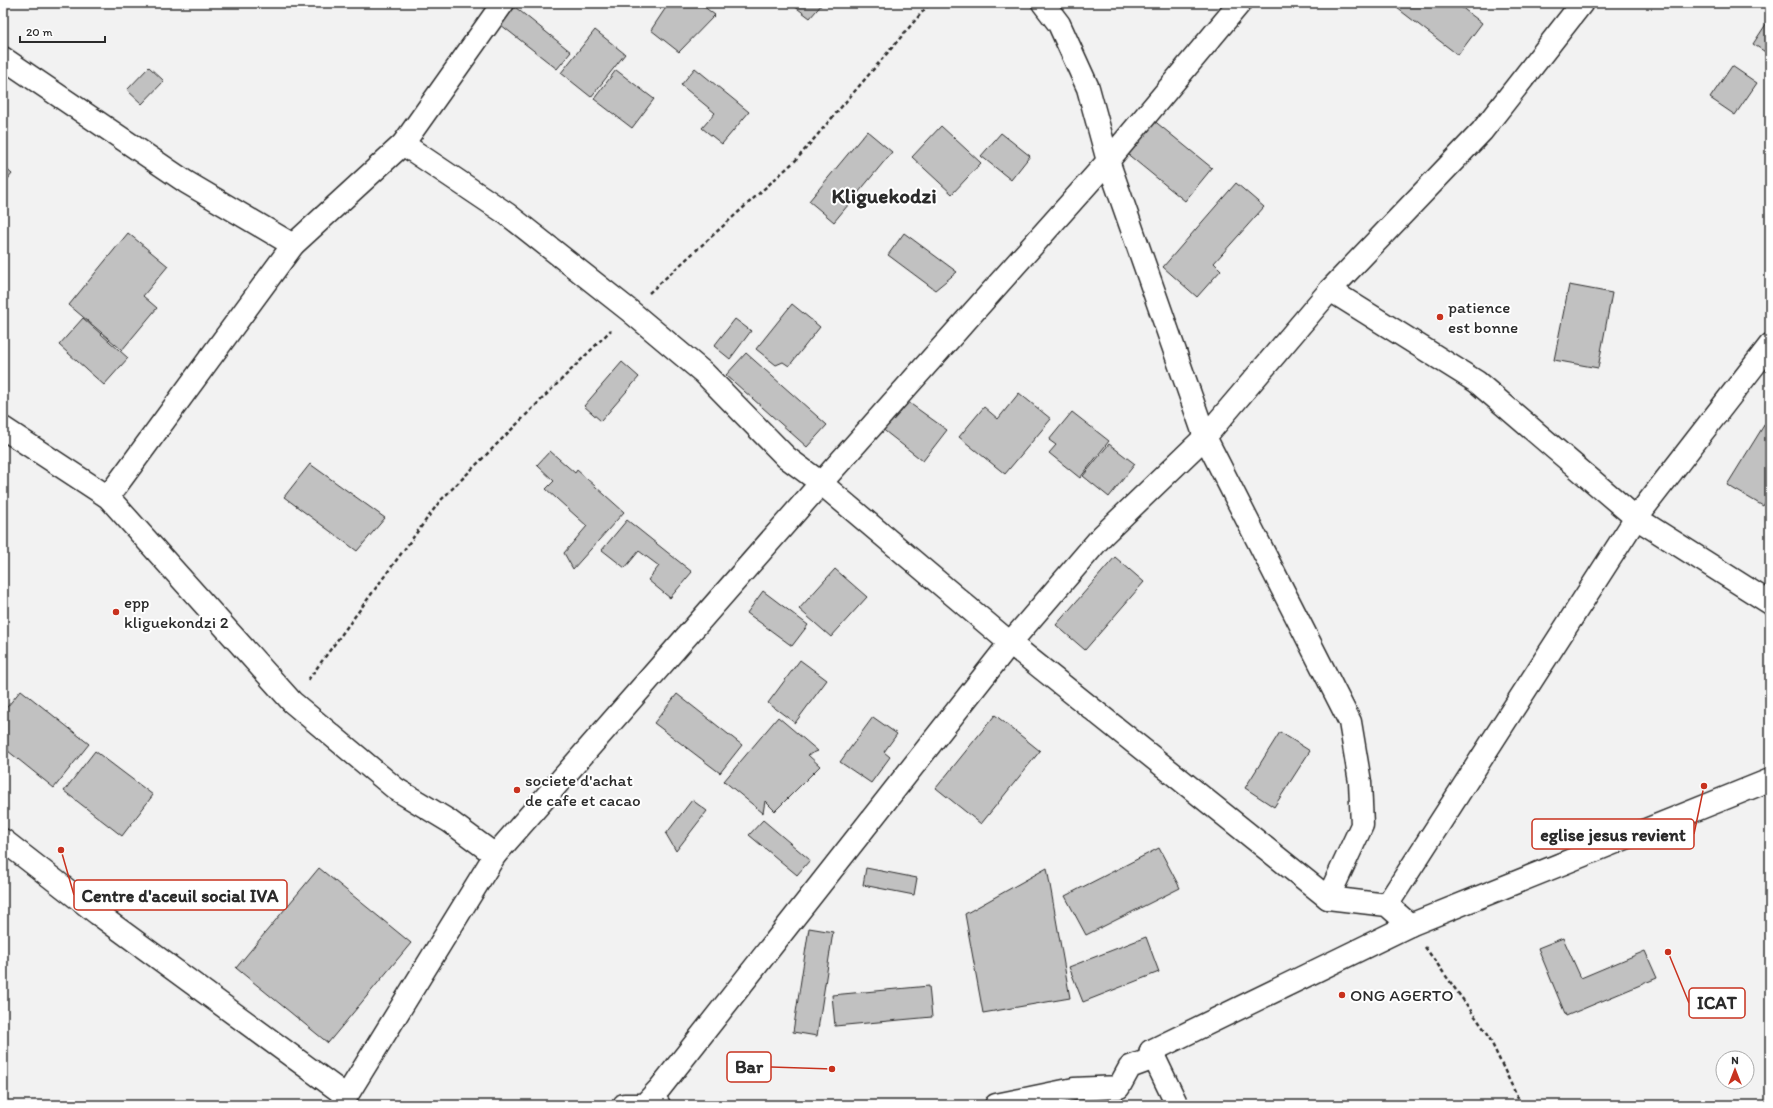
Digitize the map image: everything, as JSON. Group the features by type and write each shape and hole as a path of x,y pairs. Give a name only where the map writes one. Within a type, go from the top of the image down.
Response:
{"street":[{"path":"108,498 294,244 403,144 503,3"},
{"path":"1044,3 1059,24 1088,88 1108,160 1204,437 1350,722 1360,782 1362,825 1328,898"},
{"path":"3,840 343,1100 495,855 821,483 1108,160 1240,3"},
{"path":"644,1105 660,1088 1010,643 1102,536 1204,437 1330,290 1482,131 1582,3"},
{"path":"3,58 186,182 294,244"},
{"path":"403,144 507,214 630,311 704,373 786,457 821,483 1010,643 1328,898 1386,905 1410,925"},
{"path":"1330,290 1477,382 1636,518 1770,603"},
{"path":"1386,905 1636,518 1770,345"},
{"path":"3,428 108,498 292,702 396,789 449,821 495,855"},
{"path":"1151,1051 1410,925 1770,780"},
{"path":"996,1105 1074,1089 1119,1087 1130,1068 1149,1060 1151,1051"},
{"path":"1151,1051 1177,1105"}],"path":[{"path":"292,702 440,501 630,311 796,160 930,3"},
{"path":"1410,925 1487,1034 1521,1105"}],"building":[{"path":"669,3 699,3 715,15 679,52 651,30"},
{"path":"790,3 823,3 810,18"},
{"path":"1401,3 1456,3 1482,23 1458,55 1397,8"},
{"path":"515,7 571,52 557,69 501,25"},
{"path":"1770,18 1770,55 1753,44"},
{"path":"595,30 625,54 591,97 561,73"},
{"path":"1732,66 1757,83 1735,115 1710,98"},
{"path":"149,67 164,81 142,104 127,90"},
{"path":"695,68 749,112 722,144 702,128 715,113 681,85"},
{"path":"616,70 654,99 632,128 594,99"},
{"path":"1152,119 1212,168 1185,201 1125,152"},
{"path":"941,126 981,163 952,194 912,157"},
{"path":"867,131 892,152 834,222 809,201"},
{"path":"1001,133 1030,156 1011,180 981,156"},
{"path":"3,166 12,174 3,185"},
{"path":"1236,183 1264,207 1214,263 1221,270 1197,297 1163,267"},
{"path":"128,233 168,266 143,296 157,308 122,350 69,305"},
{"path":"904,233 957,272 935,290 888,255"},
{"path":"1569,285 1612,293 1598,368 1554,360"},
{"path":"792,304 820,327 789,366 783,362 776,365 756,349"},
{"path":"83,318 128,358 104,385 59,345"},
{"path":"735,319 751,331 730,359 714,346"},
{"path":"746,353 827,425 807,447 726,375"},
{"path":"622,362 639,377 601,421 584,406"},
{"path":"1019,393 1051,419 1005,474 959,437 984,407 998,419"},
{"path":"908,402 947,430 923,461 881,428 896,410 900,413"},
{"path":"1072,412 1109,441 1080,478 1049,453 1056,445 1049,440"},
{"path":"1766,422 1770,425 1770,495 1763,506 1727,485"},
{"path":"1109,444 1135,464 1109,497 1083,476"},
{"path":"550,451 575,473 577,470 624,512 573,569 564,553 587,526 546,489 554,481 537,465"},
{"path":"310,464 385,518 357,551 284,497"},
{"path":"627,520 692,572 670,598 648,580 659,566 639,551 625,568 602,550"},
{"path":"1115,557 1144,582 1085,650 1056,625"},
{"path":"835,569 867,597 831,637 799,609"},
{"path":"763,591 808,625 792,646 747,613"},
{"path":"800,660 827,680 795,723 768,703"},
{"path":"21,690 89,744 54,788 3,747 3,712"},
{"path":"677,694 742,745 720,773 654,723"},
{"path":"995,715 1040,751 981,824 936,788"},
{"path":"778,717 818,751 808,755 820,766 775,811 765,801 763,813 724,781"},
{"path":"873,717 897,734 884,752 890,757 871,783 840,762"},
{"path":"1280,732 1310,751 1274,807 1245,788"},
{"path":"95,751 153,795 122,836 64,791"},
{"path":"692,800 707,811 676,851 666,834"},
{"path":"763,820 810,860 797,875 749,835"},
{"path":"1159,848 1180,888 1086,935 1065,896"},
{"path":"319,868 411,943 328,1043 236,968"},
{"path":"866,868 917,878 914,895 863,885"},
{"path":"1047,868 1070,998 983,1013 965,914"},
{"path":"809,928 833,932 817,1036 793,1032"},
{"path":"1146,937 1159,972 1083,1002 1069,967"},
{"path":"1563,938 1581,978 1645,951 1657,978 1566,1016 1538,948"},
{"path":"929,986 932,1017 835,1026 832,995"}],"place":[{"name":"patience est bonne","path":"1440,317"},
{"name":"epp kliguekondzi 2","path":"116,612"},
{"name":"eglise jesus revient","path":"1704,786"},
{"name":"societe d'achat de cafe et cacao","path":"517,790"},
{"name":"Centre d'aceuil social IVA","path":"61,850"},
{"name":"ICAT","path":"1668,952"},
{"name":"ONG AGERTO","path":"1342,995"},
{"name":"Bar","path":"832,1069"}],"district":[{"name":"Kliguekodzi","path":"884,196"}]}
